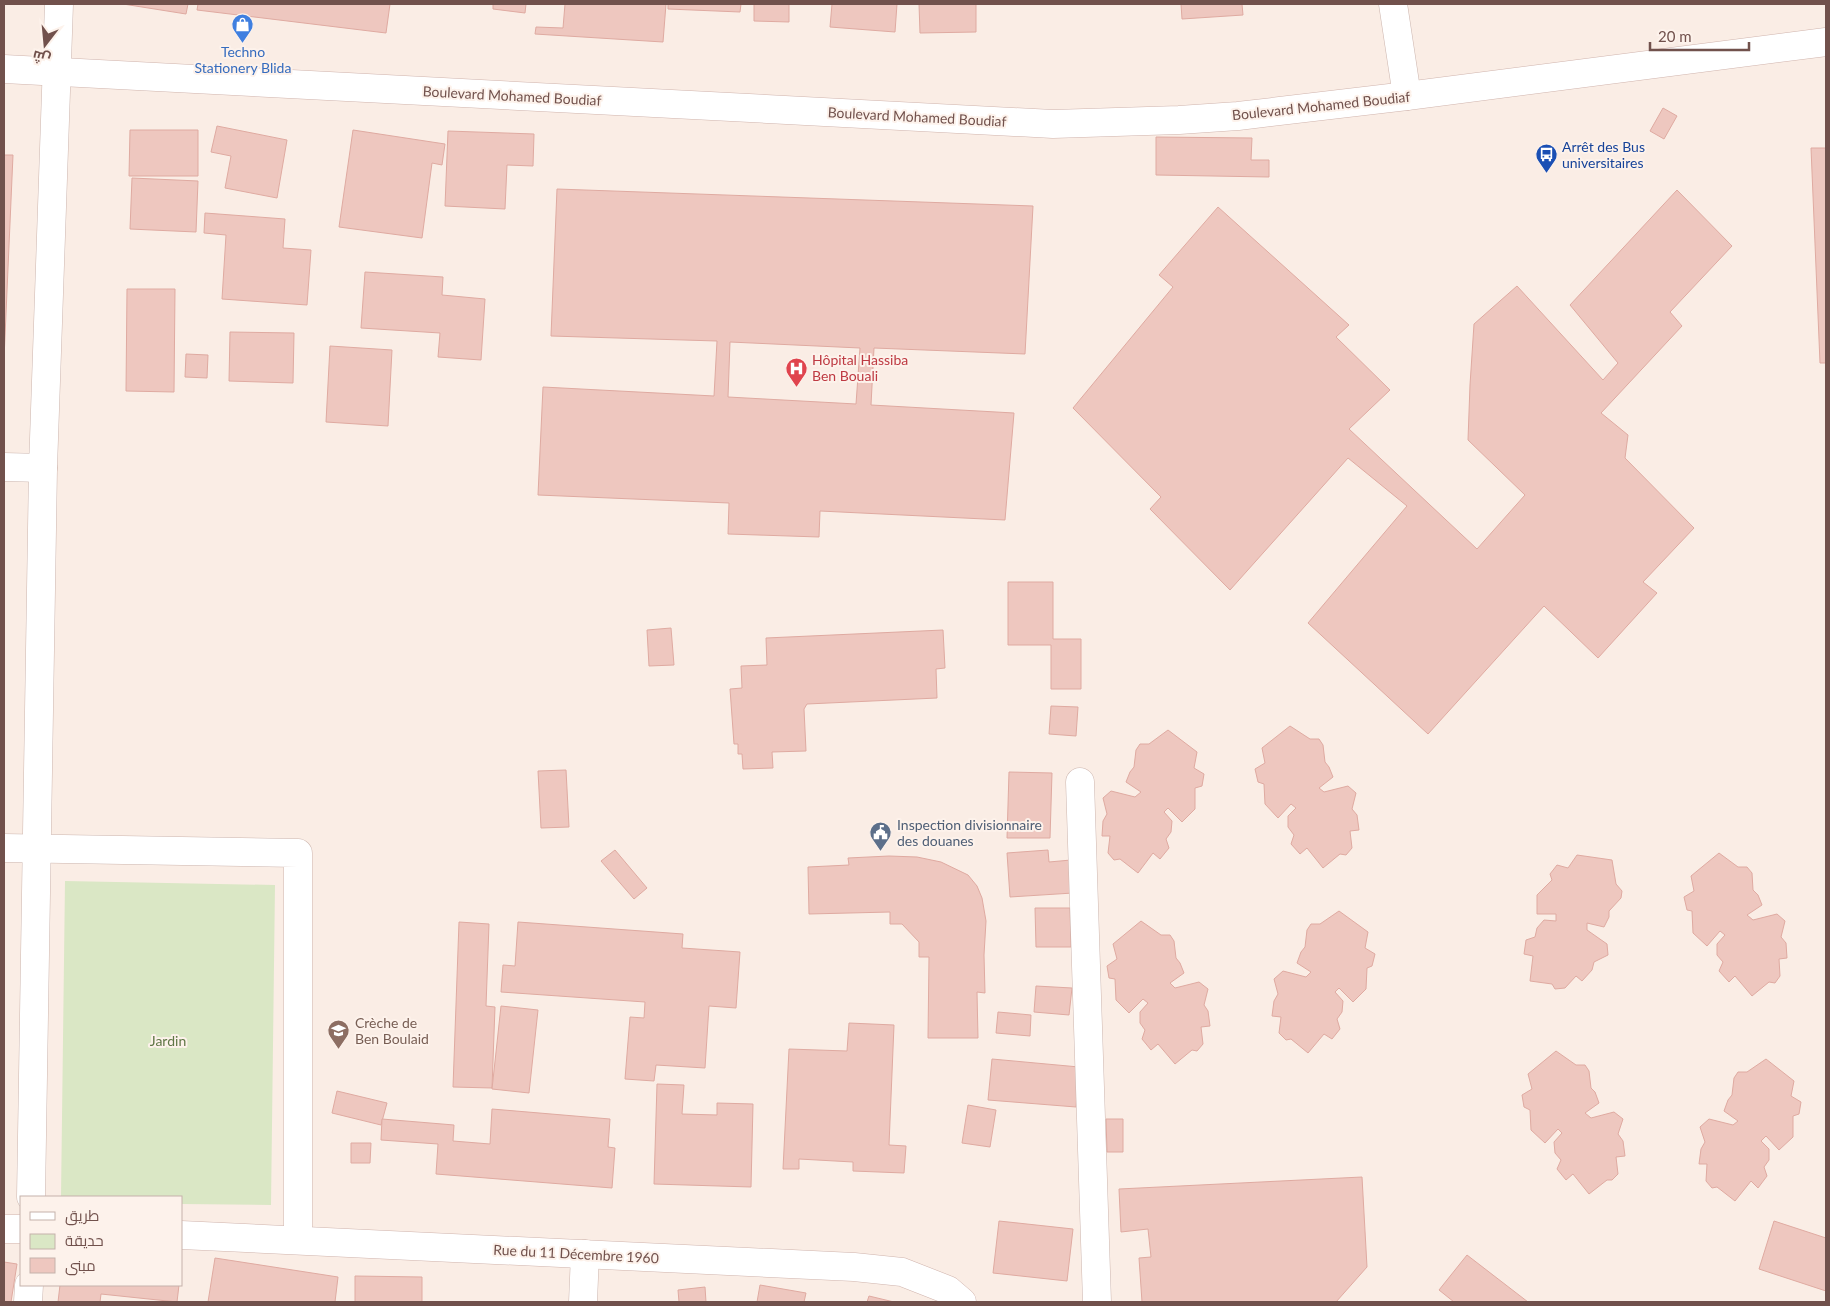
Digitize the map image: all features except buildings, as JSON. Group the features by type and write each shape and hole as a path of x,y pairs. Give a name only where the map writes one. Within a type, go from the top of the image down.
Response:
{"main road":[{"path":"31,1196 43,468 59,4"},
{"path":"1394,4 1407,96"},
{"name":"Boulevard Mohamed Boudiaf","path":"4,69 1053,124 1179,120 1228,116 1407,96 1826,42"},
{"path":"4,466 43,468"},
{"path":"1080,782 1097,1302"},
{"path":"4,848 298,853 298,1239"},
{"path":"4,1229 20,1229"},
{"name":"Rue du 11 Décembre 1960","path":"182,1235 298,1239 854,1267 902,1272 948,1290 962,1302"},
{"path":"583,1302 586,1254"},
{"path":"28,1286 28,1302"}],"green space":[{"name":"Jardin","path":"65,881 275,885 271,1205 182,1204 182,1196 61,1196"}],"place":[{"name":"Techno Stationery Blida","path":"243,43"},
{"name":"Arrêt des Bus universitaires","path":"1546,174"},
{"name":"Hôpital Hassiba Ben Bouali","path":"796,387"},
{"name":"Inspection divisionnaire des douanes","path":"881,852"},
{"name":"Crèche de Ben Boulaid","path":"339,1050"}]}
